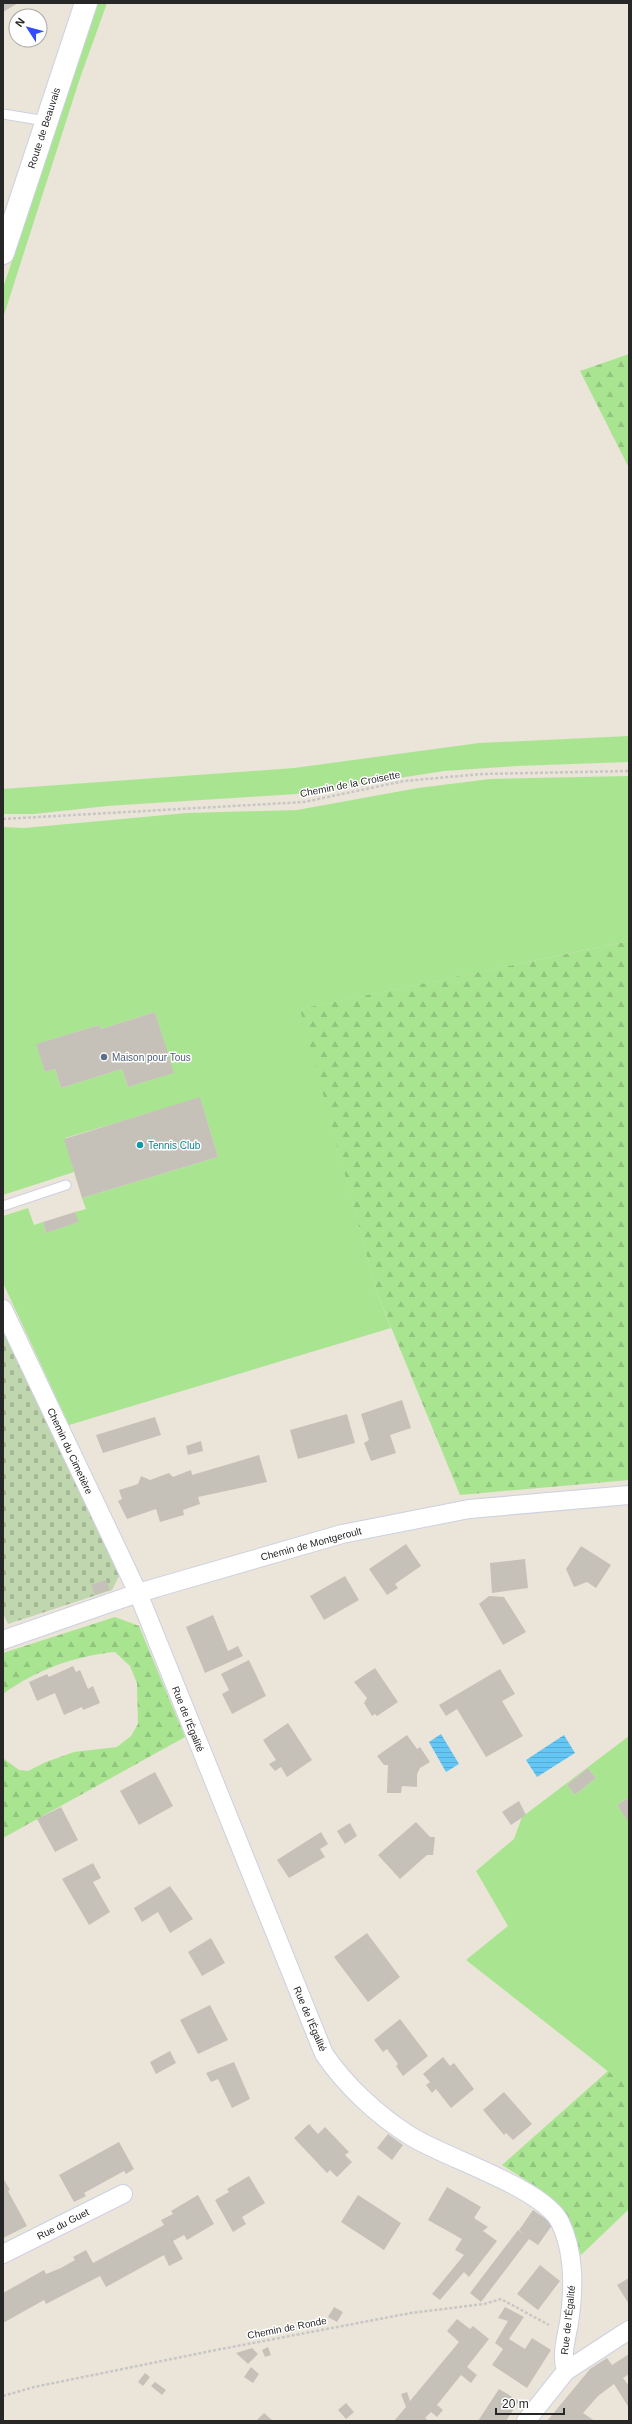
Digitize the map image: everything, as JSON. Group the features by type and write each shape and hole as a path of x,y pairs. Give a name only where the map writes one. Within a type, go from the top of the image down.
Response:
{"main road":[{"name":"Route de Beauvais","path":"3,253 86,3"}],"street":[{"name":"Chemin du Cimetière","path":"3,1309 138,1593"},
{"name":"Chemin de Montgeroult","path":"3,1640 138,1593 342,1534 428,1515 469,1508 629,1495"},
{"name":"Rue de l'Égalité","path":"138,1593 324,2054 352,2089 411,2137 499,2178 537,2199 556,2216 569,2249 572,2264 570,2312 563,2355 566,2371"},
{"name":"Rue du Guet","path":"3,2254 123,2194"},
{"path":"526,2421 566,2371 629,2330"}],"lane":[{"path":"3,114 46,121"},
{"path":"3,1206 66,1185"}],"path":[{"name":"Chemin de la Croisette","path":"3,819 304,802 404,781 482,774 629,771"},
{"name":"Chemin de Ronde","path":"3,2396 34,2387 216,2350 411,2313 484,2304 501,2298 567,2335"}],"green space":[{"path":"98,3 107,3 79,81 3,318 3,288"},
{"path":"629,354 629,468 580,371"},
{"path":"629,736 629,762 517,766 444,771 296,794 107,806 34,814 3,814 3,789 294,768 479,743"},
{"path":"629,776 629,941 301,1009 377,1293 391,1328 69,1425 3,1283 3,1216 28,1208 34,1225 43,1222 46,1233 78,1222 75,1212 86,1209 82,1198 218,1157 200,1098 65,1138 74,1172 3,1195 3,827 24,828 187,813 297,810 418,788 490,779","holes":["155,1012 173,1073 128,1087 122,1069 61,1088 55,1069 45,1072 37,1044 99,1025 101,1029"]},
{"path":"629,941 629,1480 460,1495 377,1293 300,1009"},
{"path":"3,1330 119,1576 112,1590 8,1624 3,1613"},
{"path":"115,1617 139,1626 185,1737 3,1838 3,1758 19,1770 28,1771 46,1762 74,1752 117,1747 131,1736 138,1724 137,1683 130,1666 115,1652 85,1657 42,1671 3,1694 3,1653"},
{"path":"629,1736 629,1797 617,1805 629,1822 628,2087 466,1960 508,1926 476,1871 514,1839 522,1817","holes":["588,1768 596,1778 575,1795 567,1785"]},
{"path":"608,2071 629,2086 629,2209 581,2255 565,2212 540,2189 502,2165"}],"water":[{"path":"441,1734 459,1764 446,1772 429,1742"},
{"path":"564,1735 575,1753 537,1777 526,1760"}],"building":[{"path":"3,3 18,3 8,8 3,12"},
{"name":"Maison pour Tous","path":"155,1012 174,1073 128,1087 122,1069 61,1088 55,1069 45,1072 36,1044 99,1025 101,1029"},
{"name":"Tennis Club","path":"200,1097 218,1157 82,1198 64,1139"},
{"path":"75,1212 79,1222 46,1233 43,1222"},
{"path":"402,1400 411,1428 390,1435 396,1453 371,1461 364,1443 369,1440 361,1414"},
{"path":"347,1414 355,1443 298,1459 290,1430"},
{"path":"155,1417 161,1435 103,1453 96,1435"},
{"path":"201,1441 203,1451 188,1455 186,1446"},
{"path":"259,1455 267,1482 198,1497 200,1504 183,1510 184,1515 160,1522 156,1509 127,1519 118,1501 122,1499 119,1490 138,1484 141,1476 150,1480 169,1473 173,1477 191,1470 192,1475"},
{"path":"406,1544 421,1566 395,1584 398,1588 387,1595 369,1569"},
{"path":"581,1546 611,1565 596,1588 587,1582 574,1587 566,1569"},
{"path":"525,1559 528,1588 492,1593 490,1563"},
{"path":"345,1576 359,1600 324,1620 310,1596"},
{"path":"106,1580 110,1590 95,1595 91,1585"},
{"path":"489,1596 504,1597 526,1632 503,1645 479,1604"},
{"path":"213,1615 228,1651 238,1646 243,1656 205,1673 186,1627"},
{"path":"249,1660 266,1696 232,1714 222,1694 229,1690 221,1674"},
{"path":"73,1666 76,1672 80,1670 88,1689 93,1686 100,1703 83,1710 82,1707 64,1715 55,1693 37,1701 29,1682 47,1674 49,1677"},
{"path":"375,1668 398,1702 377,1716 375,1714 372,1716 364,1703 367,1698 354,1682"},
{"path":"500,1669 515,1694 502,1701 523,1736 486,1757 457,1709 446,1716 439,1705"},
{"path":"288,1723 312,1760 287,1777 281,1767 275,1771 269,1764 276,1760 263,1740"},
{"path":"407,1735 417,1749 420,1747 430,1762 420,1768 417,1774 417,1787 402,1786 401,1793 387,1793 388,1765 384,1765 377,1756"},
{"path":"588,1768 596,1778 575,1795 567,1785"},
{"path":"155,1772 173,1806 139,1825 120,1791"},
{"path":"629,1797 629,1823 617,1805"},
{"path":"519,1801 526,1815 511,1825 502,1812"},
{"path":"61,1807 78,1840 55,1852 37,1819"},
{"path":"416,1822 430,1837 435,1837 433,1855 427,1855 400,1879 378,1855"},
{"path":"350,1823 357,1836 345,1844 337,1831"},
{"path":"321,1832 328,1844 320,1849 325,1857 289,1878 277,1860"},
{"path":"93,1863 101,1878 93,1882 110,1912 89,1925 62,1879"},
{"path":"170,1886 193,1919 170,1933 158,1912 142,1922 134,1908"},
{"path":"367,1933 400,1977 368,2002 334,1957"},
{"path":"211,1938 225,1963 202,1976 188,1952"},
{"path":"210,2005 228,2040 198,2054 180,2020"},
{"path":"400,2019 428,2056 403,2076 396,2066 398,2064 387,2049 383,2052 374,2040"},
{"path":"170,2051 176,2063 156,2074 150,2062"},
{"path":"443,2057 450,2066 454,2063 474,2089 451,2108 436,2089 432,2093 426,2085 430,2082 423,2074"},
{"path":"234,2062 250,2099 232,2108 218,2079 211,2082 206,2073"},
{"path":"504,2092 532,2124 513,2140 506,2133 504,2135 483,2110"},
{"path":"309,2124 318,2134 325,2127 349,2152 345,2155 352,2162 337,2177 330,2170 327,2173 294,2138"},
{"path":"388,2134 403,2145 392,2160 377,2148"},
{"path":"119,2142 134,2169 126,2174 124,2171 84,2193 86,2196 74,2202 59,2175"},
{"path":"249,2176 265,2203 242,2217 246,2224 233,2232 215,2200 229,2192 227,2189"},
{"path":"3,2178 10,2190 8,2191 27,2226 3,2238"},
{"path":"447,2187 481,2207 474,2218 488,2227 483,2231 497,2241 469,2277 464,2272 440,2300 432,2294 464,2255 455,2250 462,2239 428,2220"},
{"path":"198,2195 214,2224 187,2240 184,2235 173,2241 183,2259 169,2266 164,2255 106,2287 100,2276 46,2304 44,2300 3,2323 3,2293 44,2270 46,2274 61,2268 75,2260 73,2257 86,2250 93,2263 164,2225 161,2220 173,2214 171,2211"},
{"path":"358,2195 401,2223 384,2250 341,2222"},
{"path":"533,2210 553,2224 538,2245 529,2239 481,2302 470,2293 518,2230 524,2235 519,2230"},
{"path":"540,2265 560,2281 538,2310 517,2294"},
{"path":"629,2278 629,2304 617,2285"},
{"path":"334,2307 343,2312 337,2322 328,2317"},
{"path":"505,2307 524,2317 509,2339 525,2349 532,2338 551,2350 527,2388 492,2365 503,2349 495,2343 508,2321 498,2318"},
{"path":"457,2319 470,2329 473,2326 489,2339 467,2367 477,2375 471,2383 461,2375 437,2405 443,2410 437,2417 431,2412 425,2418 429,2421 394,2421 406,2407 401,2394 407,2392 410,2401 459,2342 447,2331"},
{"path":"268,2347 271,2355 265,2357 262,2350"},
{"path":"252,2348 258,2354 248,2364 236,2353"},
{"path":"629,2354 629,2374 623,2378 629,2386 629,2408 614,2384 598,2396 583,2413 595,2421 547,2421 590,2369 607,2358 612,2365"},
{"path":"251,2367 259,2374 253,2383 244,2377"},
{"path":"145,2373 150,2377 143,2386 138,2382"},
{"path":"155,2382 166,2390 162,2395 151,2386"},
{"path":"499,2389 519,2401 506,2421 478,2421"},
{"path":"346,2403 354,2412 346,2419 338,2410"},
{"path":"264,2413 273,2421 256,2421"}],"place":[{"name":"Maison pour Tous","path":"104,1057"},
{"name":"Tennis Club","path":"140,1145"}]}
